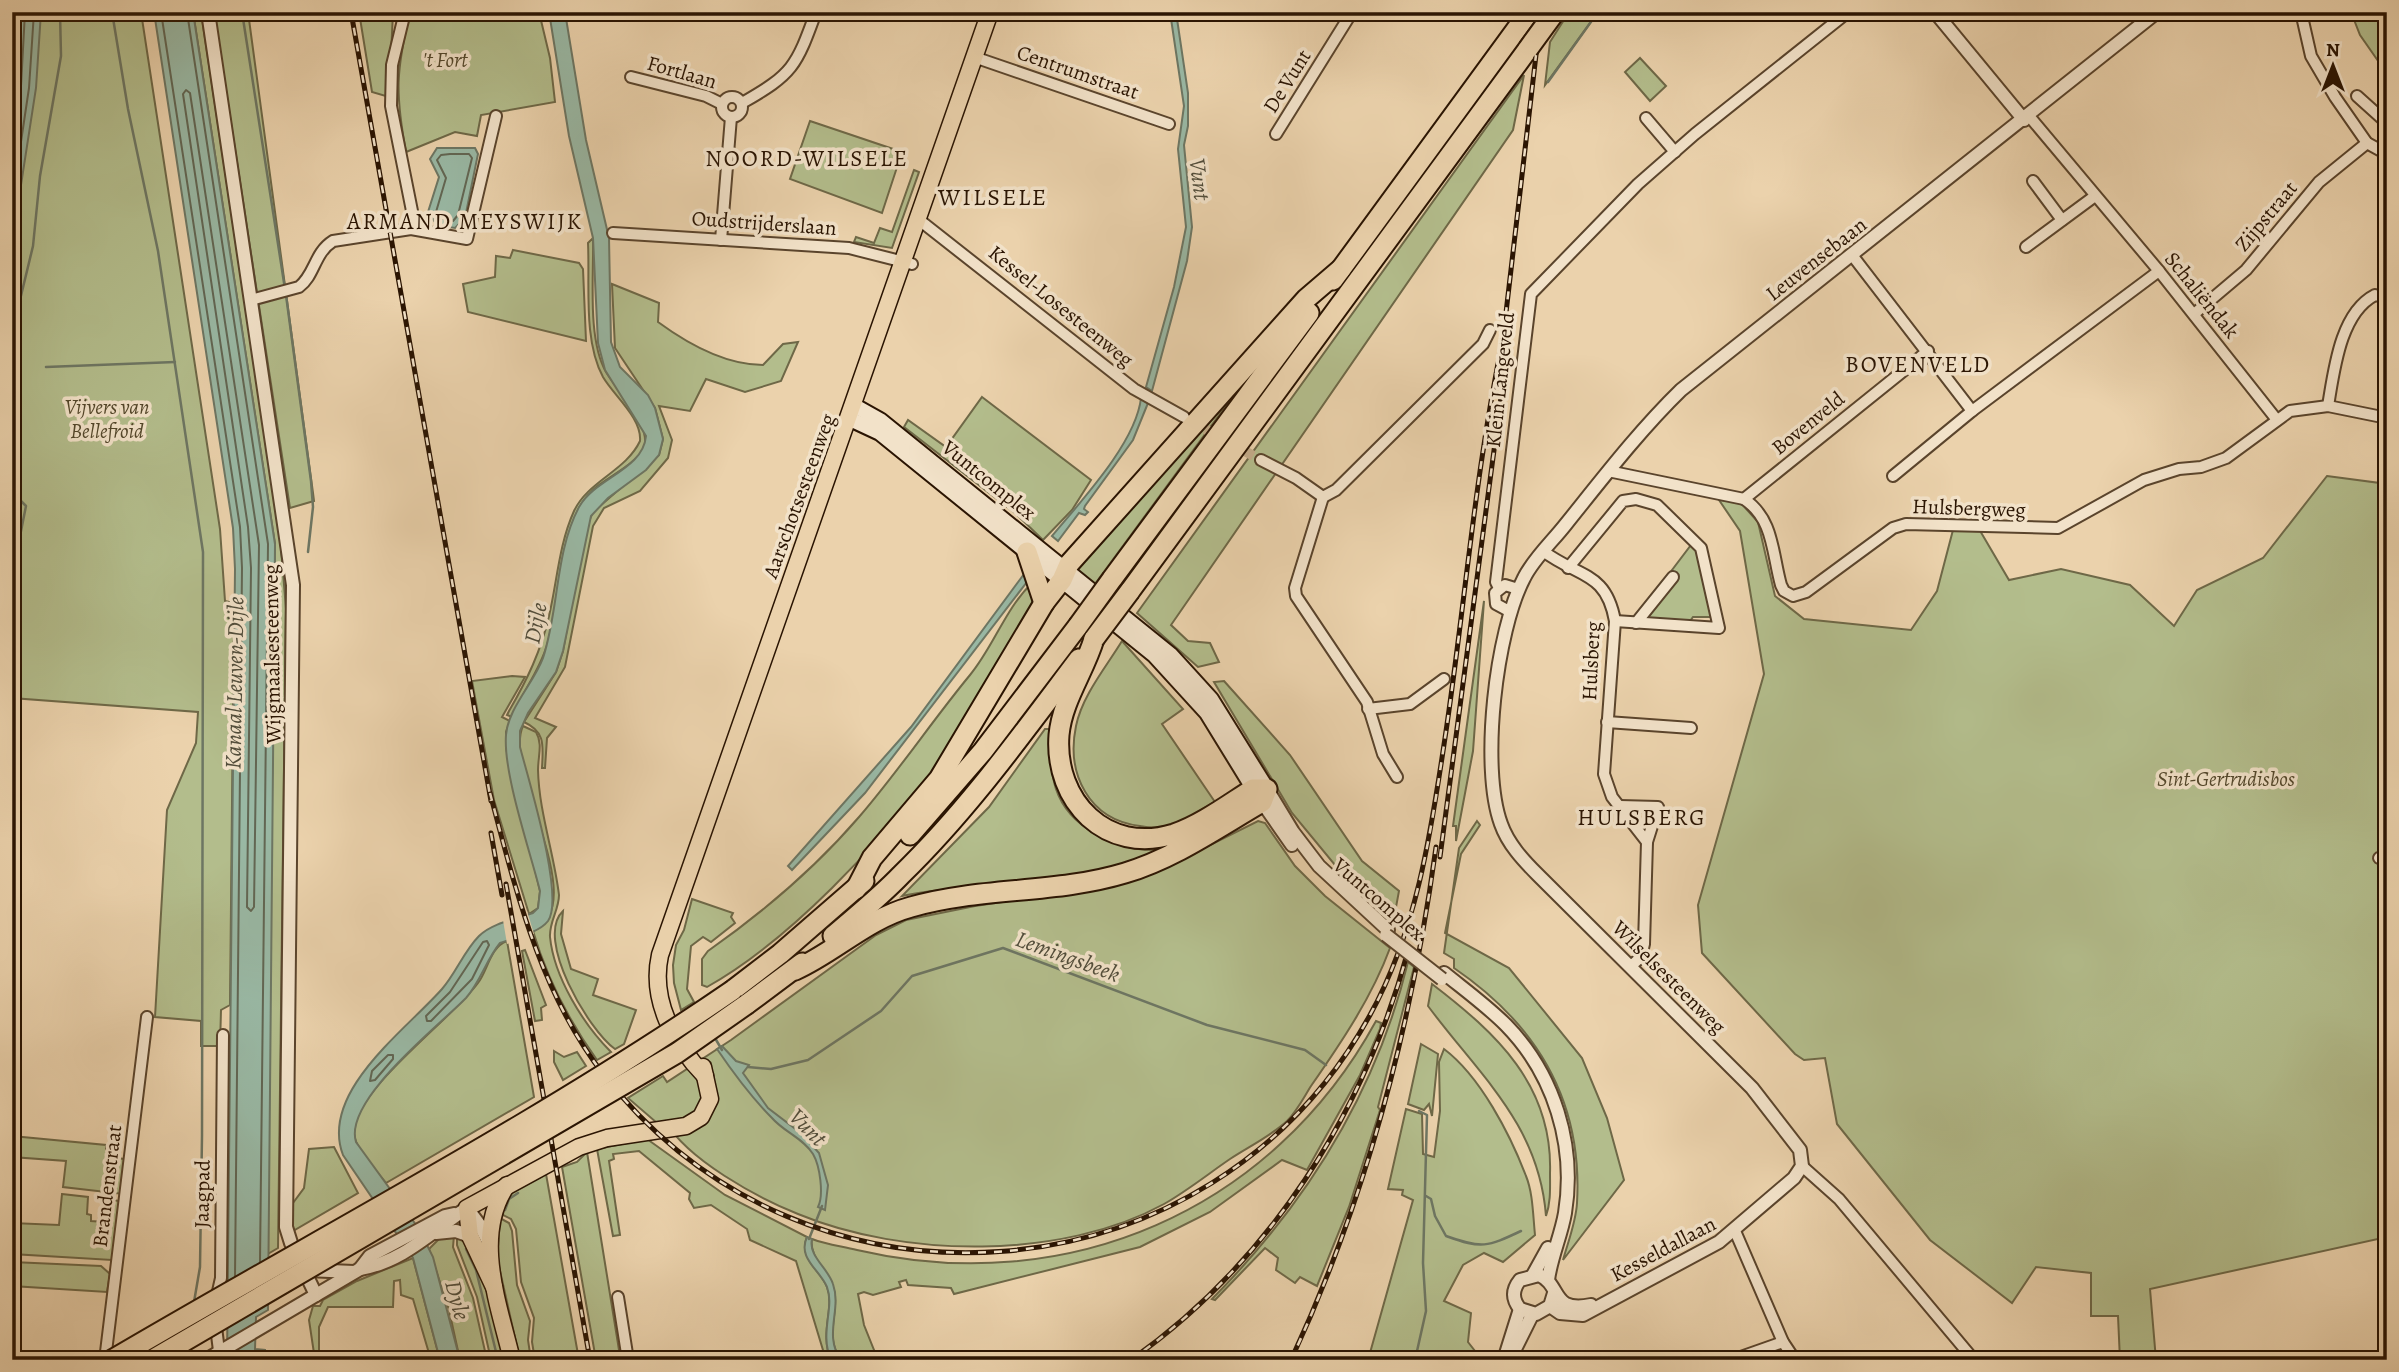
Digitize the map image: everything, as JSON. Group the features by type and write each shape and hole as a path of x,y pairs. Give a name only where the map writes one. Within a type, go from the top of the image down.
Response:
{"highway":[{"path":"152,1360 665,1060 740,997 780,954 856,889 930,813 974,762 1078,626 1529,12"},
{"path":"795,970 901,875 949,824 1001,762 1130,591 1555,12"},
{"path":"856,889 872,858 898,832 939,779 1060,586 1306,299 1341,269"},
{"path":"1027,552 1043,592 1060,586"},
{"path":"1094,639 1087,664 1067,703 1059,733 1059,761 1064,782 1072,800 1089,818 1128,838 1154,838 1176,834 1261,793"},
{"path":"112,1360 667,1035 818,959 866,926 909,907 1097,879 1150,864 1184,849 1261,793"}],"main road":[{"name":"Aarschotsesteenweg","path":"462,1210 563,1154 607,1138 674,1129 695,1122 707,1107 710,1099 702,1062 668,1005 659,996 657,979 660,955 907,263 918,219 990,12"},
{"name":"Vuntcomplex","path":"852,413 1027,552 1060,586 1095,592 1171,655 1199,684 1224,718 1261,793"},
{"name":"Vuntcomplex","path":"852,413 880,420 1060,586 1154,655 1182,682 1207,713 1261,793"},
{"path":"508,1183 497,1199 489,1243 494,1287 512,1360"},
{"path":"462,1210 470,1236 494,1287"}],"street":[{"name":"Wijgmaalsesteenweg","path":"208,12 293,586 286,1227 316,1295"},
{"path":"405,12 392,65 391,106 414,221 411,229"},
{"path":"732,117 740,113 742,103 783,79 798,61 816,12"},
{"name":"De Vunt","path":"1276,134 1352,12"},
{"name":"Klein Langeveld","path":"1499,588 1496,582 1530,298 1638,184 1848,12"},
{"path":"1935,12 2026,118"},
{"name":"Leuvensebaan","path":"1529,568 1651,419 1681,390 2158,12"},
{"path":"2301,12 2311,56 2367,143 2387,154"},
{"name":"Centrumstraat","path":"974,57 1169,124"},
{"name":"Fortlaan","path":"631,77 685,90 722,104"},
{"path":"2357,96 2387,123"},
{"path":"732,117 723,112 722,104 731,97 742,103"},
{"path":"251,300 292,290 305,282 323,248 333,242 411,229 467,239 496,116"},
{"path":"721,240 732,117"},
{"path":"1646,118 1675,152"},
{"name":"Schaliëndak","path":"2026,118 2160,271 2277,421"},
{"name":"Zijpstraat","path":"2194,314 2246,270 2319,182 2367,143"},
{"path":"2032,181 2062,220"},
{"path":"2026,247 2095,195"},
{"name":"Kessel-Losesteenweg","path":"918,219 1134,389 1184,417"},
{"name":"Oudstrijderslaan","path":"613,233 849,248 907,263"},
{"path":"1852,255 1972,411"},
{"path":"1893,476 1972,411 2160,271"},
{"path":"2328,406 2338,347 2364,301 2375,295 2387,298"},
{"name":"Klein Langeveld","path":"1323,497 1336,490 1483,344 1490,330"},
{"name":"Bovenveld","path":"1744,499 1928,351"},
{"name":"Hulsbergweg","path":"1744,499 1763,516 1781,584 1784,591 1793,596 1812,588 1893,528 1906,524 2058,528 2144,480 2179,469 2201,467 2225,458 2290,411 2328,406 2387,418"},
{"path":"1261,460 1296,478 1323,497 1295,588 1296,596 1367,702 1383,754 1397,777"},
{"path":"1608,471 1744,499"},
{"path":"1568,568 1623,501 1636,499 1657,505 1705,554 1718,628 1615,621"},
{"name":"Hulsberg","path":"1543,551 1568,568 1600,584 1608,593 1615,621 1604,774 1606,786 1647,842"},
{"name":"Wilselsesteenweg","path":"1529,568 1509,611 1500,653 1491,753 1492,791 1501,826 1517,853 1538,876 1752,1088 1800,1150 1801,1166 1839,1199 1974,1360"},
{"path":"1636,623 1672,577"},
{"path":"1509,611 1495,601 1499,588 1510,586 1518,589"},
{"path":"1368,709 1410,704 1444,679"},
{"path":"1607,722 1691,728"},
{"name":"Vuntcomplex","path":"1261,793 1309,865 1335,892 1516,1037 1538,1067 1555,1102 1568,1163 1567,1195 1551,1287"},
{"path":"1620,806 1658,807 1647,842 1644,944 1641,957 1631,966"},
{"name":"Vuntcomplex","path":"1443,976 1511,1040 1538,1081 1550,1108 1560,1160 1559,1206 1545,1258 1533,1275"},
{"name":"Brandenstraat","path":"105,1360 147,1017"},
{"name":"Jaagpad","path":"222,1350 214,1308 220,1278 223,1035"},
{"name":"Kesseldallaan","path":"1550,1306 1560,1313 1583,1315 1735,1231 1794,1178 1801,1166"},
{"path":"303,1269 312,1272 357,1271 381,1265 395,1251 462,1210 477,1219 489,1243"},
{"path":"434,1228 470,1236"},
{"path":"1735,1231 1783,1342 1795,1360"},
{"path":"206,1360 357,1271"},
{"path":"1526,1312 1514,1298 1515,1289 1520,1280 1533,1275"},
{"name":"Kesseldallaan","path":"1533,1275 1551,1287 1557,1299 1575,1307 1600,1304"},
{"path":"1526,1312 1550,1306 1551,1287"},
{"path":"618,1297 628,1360"},
{"path":"1504,1360 1526,1312"},
{"path":"1510,1360 1526,1312"},
{"path":"1732,1360 1783,1342"}],"green space":[{"name":"Vijvers van Bellefroid","path":"12,12 141,12 220,529 225,601 234,603 230,1005 221,1010 220,1046 201,1046 201,1021 155,1017 167,810 196,743 198,712 12,698"},
{"path":"193,12 201,12 280,536 286,609 278,1248 266,1255 275,544"},
{"path":"214,12 248,12 314,501 290,508"},
{"path":"359,12 393,12 389,97 372,92"},
{"name":"'t Fort","path":"410,12 539,12 550,58 555,102 481,115 477,136 455,132 406,152 400,114 399,82"},
{"path":"1569,12 1598,12 1545,85 1550,42"},
{"path":"2351,12 2387,12 2387,66 2383,68 2360,35"},
{"path":"1640,58 1666,86 1650,101 1625,72"},
{"path":"1524,75 1513,130 1171,625 1188,641 1210,643 1219,662 1198,667 1137,613"},
{"path":"810,121 902,152 882,213 790,179"},
{"path":"914,170 919,172 892,248 854,242 856,237 874,243 880,228 892,232"},
{"path":"593,238 596,342 606,372 638,417 645,436 645,447 630,464 592,491 579,509 564,559 547,645 512,717 507,715 533,665 546,629 562,550 574,511 588,492 626,460 640,441 637,424 603,377 592,346 588,243"},
{"path":"513,250 579,263 583,269 586,341 468,312 463,284 495,277 496,256 510,258"},
{"path":"612,284 659,303 658,322 694,345 721,357 763,365 783,344 798,342 781,381 745,392 706,379 690,411 659,406 672,440 668,458 640,491 604,508 593,526 565,667 535,718 556,727 547,738 545,768 542,768 542,740 536,730 524,722 556,672 563,651 585,530 593,512 659,455 663,439 655,408 615,348"},
{"path":"1263,360 1242,384 1092,588 1076,573 1077,568"},
{"path":"982,397 1091,480 1072,510 1043,540 1015,513 904,427 908,420 946,447"},
{"name":"Sint-Gertrudisbos","path":"2327,476 2387,484 2387,1237 2150,1289 2156,1360 2120,1360 2118,1316 2091,1316 2091,1273 2036,1267 2012,1303 1930,1240 1837,1124 1825,1058 1804,1060 1795,1054 1702,953 1698,905 1764,674 1740,531 1719,500 1740,502 1758,522 1775,596 1804,619 1911,630 1937,591 1953,530 1979,529 2009,580 2061,569 2130,585 2174,626 2197,590 2263,558"},
{"path":"1694,541 1713,617 1693,617 1690,621 1649,618 1647,615 1669,574"},
{"path":"1032,583 1038,597 963,727 915,796 861,858 801,917 738,968 707,987 702,985 702,959 708,951 788,888 825,854 859,817 978,664 1014,604"},
{"path":"1484,601 1473,751 1456,841 1456,826 1453,826"},
{"path":"1122,641 1183,709 1162,724 1215,802 1168,827 1140,826 1107,815 1085,792 1078,777 1074,744 1079,715 1089,693"},
{"path":"525,677 502,717 510,721 506,732 506,748 540,891 538,908 529,914 494,800 472,681"},
{"path":"1224,681 1290,755 1362,861 1399,891 1394,918 1349,882 1292,813 1214,682"},
{"path":"523,726 536,732 539,741 539,786 559,895 550,932 553,952 557,968 580,1014 611,1052 597,1060 559,997 533,931 549,917 554,894 551,866 524,773 520,746"},
{"path":"1045,729 1049,729 1051,767 1056,789 1071,815 1109,841 1153,850 1154,853 1096,872 902,896 989,807"},
{"path":"1258,821 1265,823 1295,866 1325,896 1390,948 1355,1019 1287,1121 1164,1204 1123,1222 1079,1235 1031,1243 933,1245 886,1239 798,1214 744,1187 724,1176 690,1150 665,1121 657,1123 628,1098 663,1076 667,1082 731,1040 876,935 906,920 975,906 1085,890 1152,874"},
{"path":"1477,821 1480,825 1461,854 1451,902 1459,848"},
{"path":"692,899 733,913 731,917 735,923 711,942 703,937 691,946 687,989 694,1002 681,1010 674,983 673,965 676,945 684,930"},
{"path":"1451,902 1447,934 1445,933"},
{"path":"563,911 561,934 571,969 598,979 593,995 636,1010 624,1044 615,1049 604,1039 579,1005 560,962 555,941 556,924"},
{"path":"1447,934 1509,968 1582,1058 1607,1118 1624,1180 1563,1260 1577,1203 1577,1166 1572,1131 1562,1098 1531,1040 1509,1014 1454,968 1454,959 1444,953"},
{"path":"507,941 534,1097 386,1183 365,1158 354,1136 360,1112 388,1074 478,983 497,948"},
{"path":"525,950 546,1005 541,1008 542,1020 535,1021 522,951"},
{"path":"1408,962 1414,967 1378,1107 1380,1110 1349,1207 1317,1286 1300,1277 1295,1283 1276,1270 1278,1258 1265,1248 1215,1300 1212,1299 1278,1225 1333,1144 1377,1057"},
{"path":"1432,984 1498,1042 1531,1087 1542,1113 1548,1142 1550,1189 1546,1216 1541,1183 1532,1154 1519,1127 1504,1102 1428,1006"},
{"path":"1376,1021 1381,1023 1380,1029 1360,1075 1307,1170 1282,1160 1210,1212 1140,1247 954,1294 951,1288 908,1285 906,1280 899,1282 901,1287 873,1295 864,1292 858,1294 864,1325 878,1360 841,1360 836,1352 833,1336 835,1295 830,1280 814,1253 812,1239 857,1250 935,1262 1012,1262 1086,1249 1156,1225 1221,1190 1281,1144 1332,1087"},
{"path":"1421,1044 1438,1054 1432,1116 1429,1104 1424,1110 1408,1104"},
{"path":"1444,1049 1482,1090 1512,1142 1528,1183 1535,1235 1503,1262 1484,1253 1463,1265 1444,1301 1471,1313 1468,1342 1482,1360 1368,1360 1413,1200 1402,1195 1403,1190 1388,1189 1406,1109 1422,1114 1423,1154 1434,1157 1440,1111 1439,1062"},
{"path":"554,1051 564,1057 577,1052 586,1066 563,1080 554,1062"},
{"path":"12,1136 106,1145 106,1152 115,1153 115,1158 125,1159 123,1194 63,1187 66,1161 12,1157"},
{"path":"647,1139 725,1195 807,1237 805,1251 824,1281 829,1295 826,1340 831,1360 826,1360 796,1261 750,1240 747,1229 711,1205 694,1208 689,1199 690,1193 639,1151 613,1154 614,1159 609,1161 620,1235 613,1236 597,1149"},
{"path":"334,1147 358,1193 293,1231 293,1203 304,1188 309,1149"},
{"path":"587,1152 619,1350 624,1360 596,1360 562,1167 577,1162"},
{"path":"546,1174 579,1360 535,1360 532,1342 534,1318 521,1282 516,1229 511,1219 499,1213 506,1196"},
{"path":"62,1194 88,1197 87,1214 91,1215 91,1221 104,1222 108,1200 121,1201 112,1260 12,1254 12,1223 59,1225"},
{"path":"498,1217 509,1223 512,1231 517,1285 530,1321 528,1340 531,1360 520,1360 496,1253"},
{"path":"454,1235 453,1247 473,1298 487,1360 460,1360 449,1310 429,1249 440,1238"},
{"path":"457,1236 465,1239 487,1286 504,1360 491,1360 477,1297 457,1245"},
{"path":"413,1258 440,1360 431,1360 413,1299 401,1295 400,1280 394,1281 393,1307 328,1307 319,1327 319,1360 315,1360 309,1320 313,1306 320,1306 323,1300 357,1281"},
{"path":"12,1262 101,1266 110,1274 107,1292 12,1286"}],"water":[{"path":"12,12 41,12 36,88 12,243"},
{"name":"Kanaal Leuven-Dijle","path":"154,12 193,12 275,544 268,1310 256,1317 255,1349 265,1350 265,1360 227,1360 235,569 233,528"},
{"path":"549,12 565,12 586,140 609,238 611,342 620,367 648,395 655,408 663,439 659,455 646,470 608,498 591,516 563,651 556,672 528,713 520,731 520,747 549,864 552,908 548,921 533,932 500,943 466,998 378,1085 364,1106 356,1125 356,1142 419,1229 433,1257 460,1360 440,1360 413,1258 343,1155 339,1131 343,1108 354,1086 370,1064 442,989 479,936 504,922 533,913 538,908 540,891 509,770 506,751 508,725 516,705 543,658 561,562 571,524 579,507 596,488 637,457 646,436 605,370 598,343 593,238 569,136"},
{"path":"1170,12 1176,12 1188,93 1188,126 1184,145 1192,227 1187,261 1152,391 1146,387 1174,287 1186,227 1178,149 1184,106"},
{"path":"437,148 475,148 478,154 465,218 455,228 437,225 428,212 439,177 430,159"},
{"path":"1141,398 1148,403 1133,440 1085,506 1084,509 1088,512 1085,515 1079,513 1058,541 1052,536 1118,452 1129,434"},
{"path":"1024,574 1030,578 865,793 792,870 788,866 911,727"},
{"path":"722,1046 736,1061 749,1065 743,1073 768,1108 802,1134 819,1153 828,1185 825,1210 818,1207 821,1195 820,1180 813,1154 777,1123 750,1094 717,1049"},
{"path":"807,1237 812,1239 813,1251 833,1284 836,1303 833,1341 841,1360 831,1360 828,1350 826,1340 829,1295 824,1281 807,1258"}],"pier":[{"path":"527,911 534,934 507,944 503,920"}],"waterway":[{"path":"12,333 33,246 40,176 61,56 60,12"},
{"path":"112,12 128,109 158,251 203,552 202,1136 200,1267 194,1302"},
{"path":"242,12 285,289"},
{"path":"1548,82 1598,12"},
{"path":"286,295 311,481 313,507 308,552"},
{"path":"46,367 175,362"},
{"path":"12,500 21,501 26,506 12,576"},
{"name":"Lemingsbeek","path":"748,1067 771,1069 808,1060 881,1011 912,976 1003,948 1207,1025 1305,1050 1326,1065"},
{"name":"Vunt","path":"715,1038 722,1050"},
{"name":"Lemingsbeek","path":"1415,1360 1426,1311 1423,1263 1427,1115 1419,1111"},
{"path":"505,1210 509,1199 518,1193"},
{"path":"1426,1196 1431,1199 1435,1216 1446,1236 1468,1243 1484,1244 1521,1231"},
{"name":"Vunt","path":"809,1239 822,1206"},
{"name":"Dyle","path":"466,1249 476,1270 498,1360"}],"tunnel":[{"path":"1192,422 1261,460"}],"railway":[{"path":"351,12 491,801"},
{"path":"1502,347 1541,12"},
{"path":"490,793 533,940 563,1010 604,1075 689,1159 787,1216 894,1247 1004,1251 1111,1230 1212,1183 1300,1111 1370,1015 1386,983 1411,915 1428,845 1485,438 1503,339"},
{"path":"1440,857 1504,375"},
{"path":"491,833 502,895"},
{"path":"1291,1360 1342,1236 1383,1109 1414,979 1436,847"},
{"path":"506,884 590,1360"},
{"path":"1131,1360 1181,1321 1227,1278 1268,1230 1305,1180 1338,1126 1366,1069 1389,1011 1408,951"}],"district":[{"name":"NOORD-WILSELE","path":"807,158"},
{"name":"WILSELE","path":"993,197"},
{"name":"ARMAND MEYSWIJK","path":"465,221"},
{"name":"BOVENVELD","path":"1918,364"},
{"name":"HULSBERG","path":"1642,817"}],"water label":[{"name":"Dijle","path":"535,623"}]}
